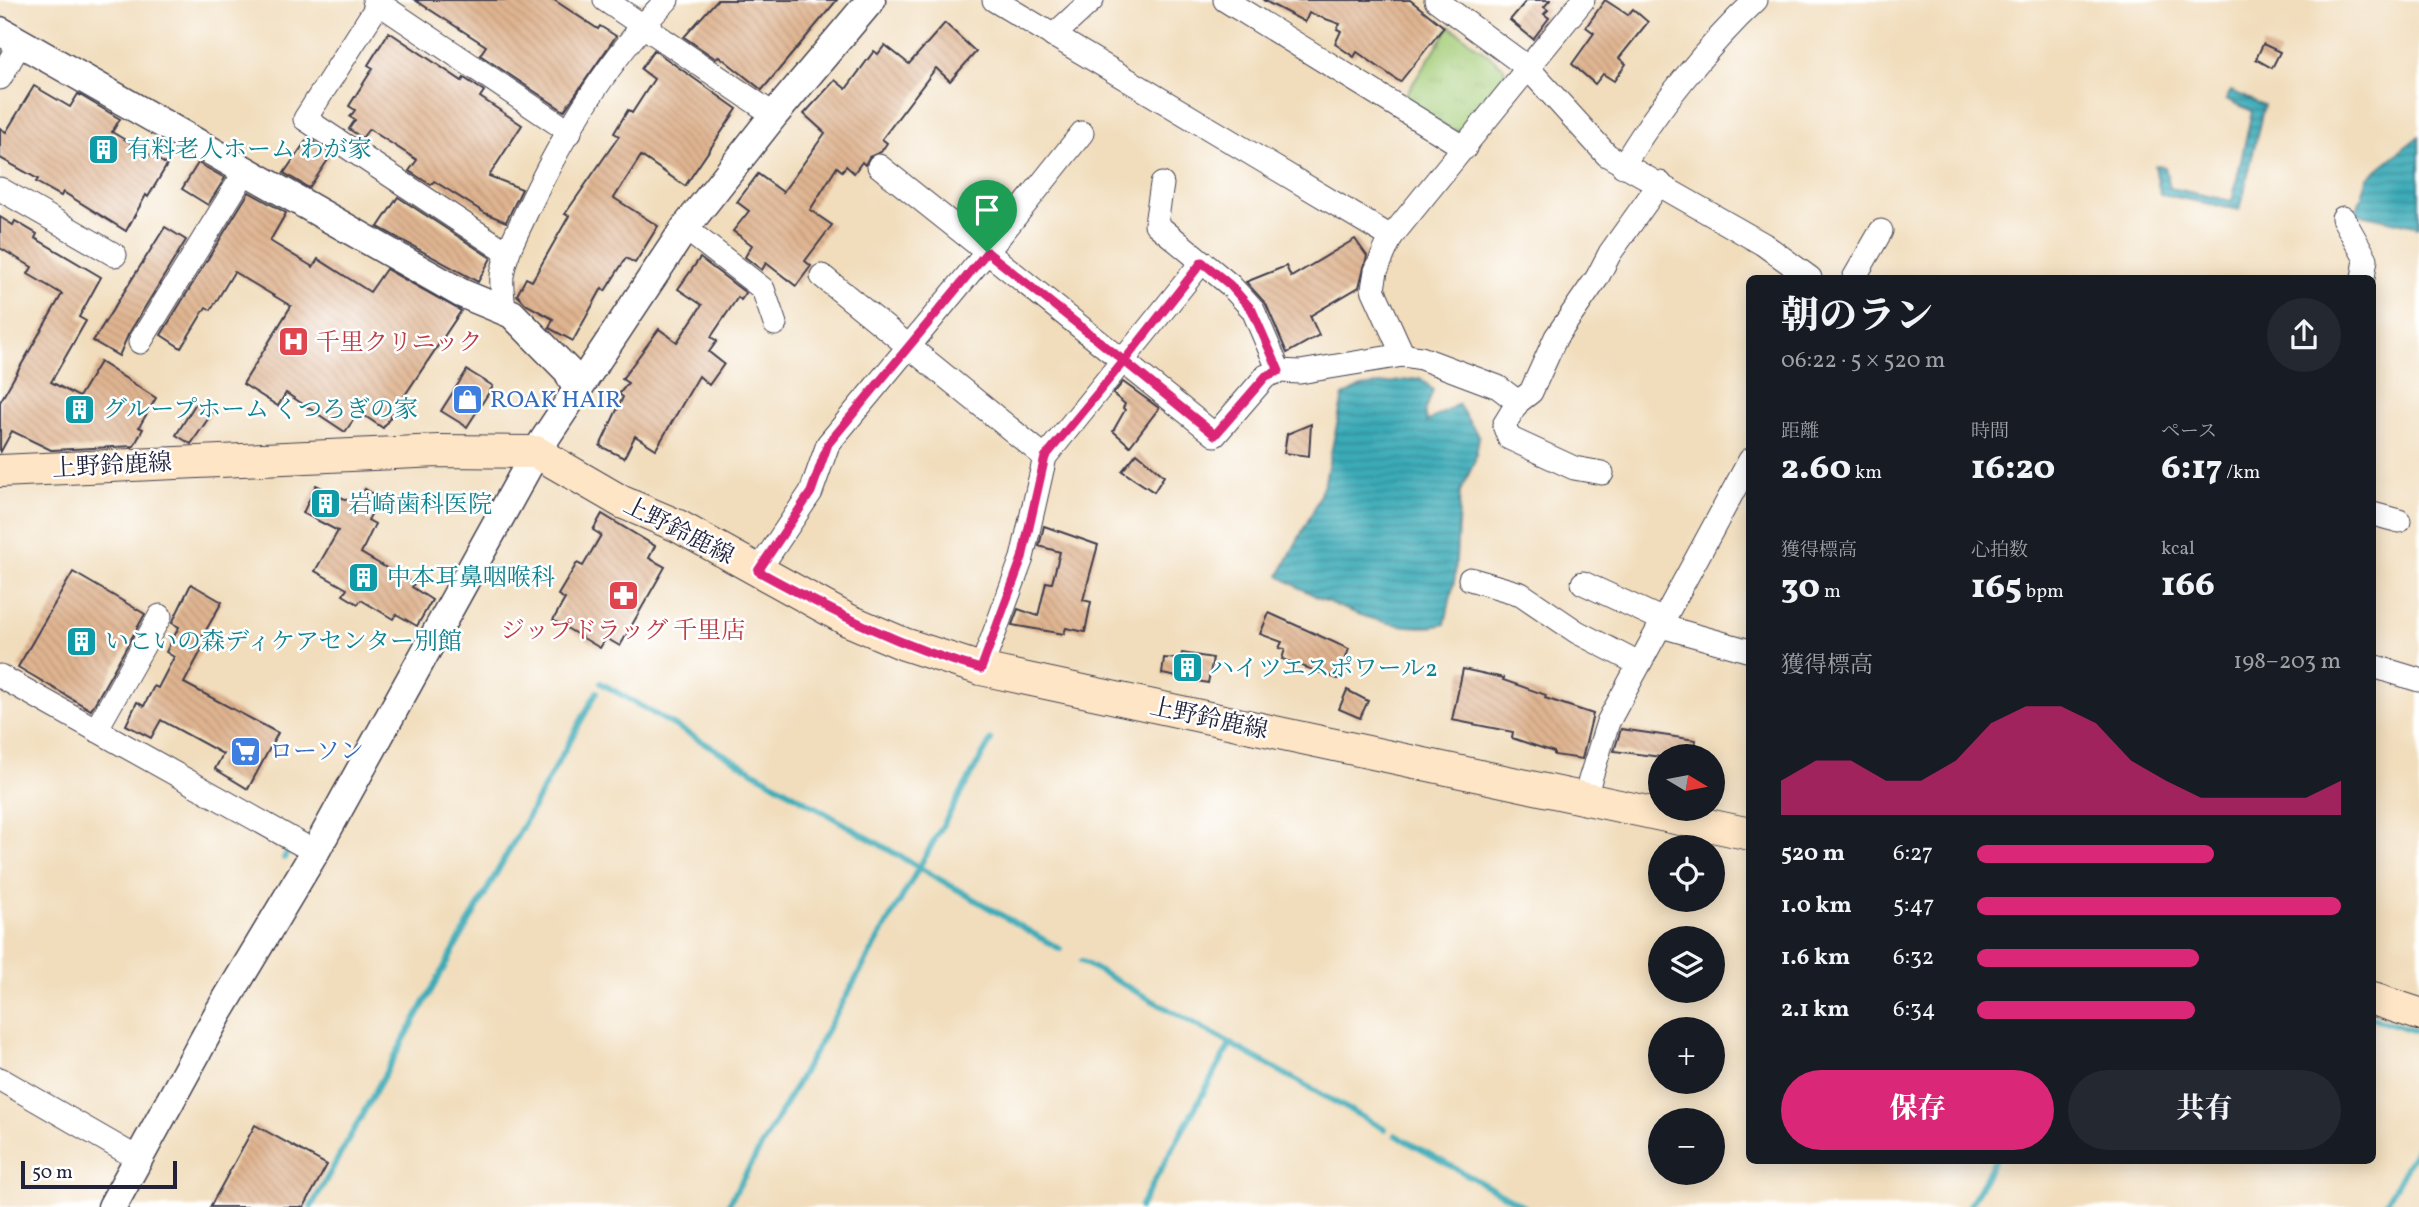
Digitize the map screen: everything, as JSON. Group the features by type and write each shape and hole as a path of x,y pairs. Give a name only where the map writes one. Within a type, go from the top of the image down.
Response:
{"main road":[{"name":"上野鈴鹿線","path":"0,471 439,451 536,452 622,502 678,526 848,620 940,658 1746,833"},
{"path":"2376,1000 2419,1014"}],"street":[{"path":"605,0 774,115"},
{"path":"504,308 502,276 508,253 538,188 600,82 642,25 667,0"},
{"path":"112,1207 219,1012 302,845 536,452 685,228 774,115 871,0"},
{"path":"993,0 1391,237"},
{"path":"1053,36 1092,0"},
{"path":"1225,0 1465,148"},
{"path":"1436,0 1527,67 1607,155 1763,244 1806,275"},
{"path":"1402,355 1373,289 1376,271 1391,237 1583,0"},
{"path":"1623,166 1634,146 1705,55 1756,0"},
{"path":"508,253 305,119 378,1 570,132"},
{"path":"0,78 10,37 461,293 504,308 568,371 578,391"},
{"path":"758,571 811,492 828,444 1082,133"},
{"path":"879,166 1215,435 1266,376 1279,371 1300,372 1402,355 1421,358 1497,387 1518,402"},
{"path":"140,342 245,172"},
{"path":"1602,473 1574,468 1509,438 1504,425 1518,402 1531,392 1556,337 1597,278 1610,253 1660,183"},
{"path":"1162,184 1156,224 1230,285 1252,310 1279,371"},
{"path":"0,189 115,255"},
{"path":"2343,218 2367,259 2364,275"},
{"path":"685,228 763,289 775,324"},
{"path":"1856,275 1881,230"},
{"path":"981,669 1015,580 1045,457 1202,262"},
{"path":"822,276 1045,457"},
{"path":"1584,799 1608,722 1746,474"},
{"path":"2376,515 2399,521"},
{"path":"1470,579 1521,594 1577,632 1639,664"},
{"path":"1583,583 1661,623 1746,650"},
{"path":"96,730 160,616"},
{"path":"2376,667 2419,680"},
{"path":"0,676 302,845"},
{"path":"0,1079 137,1158"}],"green space":[{"path":"1450,26 1504,67 1505,81 1466,131 1452,130 1403,99"}],"water":[{"path":"2231,91 2264,105 2240,210 2160,194 2155,166 2165,167 2170,188 2232,201 2252,111 2226,99"},
{"path":"2419,136 2419,227 2356,213 2368,177"},
{"path":"1420,378 1433,390 1425,411 1427,422 1458,404 1479,437 1475,461 1460,492 1455,577 1445,624 1426,627 1404,626 1359,615 1279,576 1315,507 1325,481 1343,396 1361,387"}],"building":[{"path":"415,0 554,0 598,29 600,26 616,36 564,111 480,55 486,46"},
{"path":"717,0 837,0 762,90 719,56 716,59 684,37"},
{"path":"1263,0 1410,0 1444,27 1400,82 1357,52 1354,57 1335,44 1341,31 1337,29 1340,24 1309,13 1305,22"},
{"path":"1527,0 1550,0 1544,7 1548,10 1544,14 1549,18 1533,39 1510,20"},
{"path":"1605,0 1628,15 1633,9 1648,22 1619,58 1626,64 1614,81 1603,74 1595,84 1572,64 1594,33 1586,27"},
{"path":"945,23 976,52 950,81 936,68 882,139 887,143 881,152 869,157 865,165 862,162 854,173 846,166 842,171 837,167 810,210 832,225 805,261 811,266 796,286 766,263 762,270 745,257 752,245 733,231 749,211 737,202 758,174 783,192 825,133 804,114 835,80 846,89 874,51 878,54 885,45 909,64"},
{"path":"389,32 462,81 464,78 484,91 480,97 522,125 489,176 522,189 506,222 485,213 434,181 431,185 409,171 417,160 369,129 362,138 349,129 355,120 350,117 355,110 349,106 373,68 368,65"},
{"path":"2263,44 2280,52 2272,68 2256,59"},
{"path":"654,50 737,109 685,186 641,156 614,198 658,226 635,263 626,258 605,291 602,288 573,341 549,328 553,319 527,305 517,295 526,278 532,281 569,216 565,214 619,136 614,133 628,110 632,113 654,79 641,69"},
{"path":"34,86 70,107 78,94 105,110 120,119 112,132 167,165 126,231 63,192 61,196 36,182 38,179 0,158 0,128 6,132"},
{"path":"308,138 332,154 309,188 284,173"},
{"path":"198,163 225,178 208,205 182,189"},
{"path":"249,192 286,213 270,241 313,267 318,259 370,292 386,269 461,311 383,428 359,412 345,432 286,393 278,406 243,384 291,306 234,272 211,310 206,307 181,348 161,335"},
{"path":"398,197 491,258 478,282 378,227"},
{"path":"0,217 13,225 15,221 37,234 35,238 101,277 79,317 86,321 51,382 79,397 100,362 156,398 139,427 143,429 134,446 51,450 12,431 0,453 0,402 62,294 28,274 32,267 0,248"},
{"path":"165,227 186,240 128,335 119,356 93,341"},
{"path":"1355,239 1367,256 1359,287 1310,316 1319,335 1287,353 1266,304 1246,282 1286,266 1291,277"},
{"path":"700,258 746,293 741,300 738,297 711,337 717,341 709,352 724,364 709,385 699,376 656,449 635,436 624,458 600,446 623,397 619,394 628,383 622,379 659,329 677,342 702,305 678,289"},
{"name":"ROAK HAIR","path":"467,370 493,386 467,427 441,411"},
{"path":"1123,382 1159,408 1130,446 1113,431 1125,410 1125,404 1113,394"},
{"path":"196,403 212,413 191,444 176,435"},
{"path":"1311,424 1309,456 1284,453 1287,434"},
{"path":"1137,453 1164,476 1154,492 1122,471"},
{"path":"316,485 357,505 365,489 380,498 368,520 375,524 361,553 414,584 412,587 432,600 417,626 396,614 393,619 361,600 358,604 343,595 347,589 315,571 338,531 303,513"},
{"path":"602,514 655,546 649,558 665,567 620,646 606,638 600,648 553,620 565,599 558,595 577,563 583,566 601,535 593,530"},
{"path":"1044,526 1098,545 1083,600 1091,602 1085,632 1066,628 1064,634 1012,625 1018,609 1038,616 1046,582 1052,583 1060,552 1039,546"},
{"name":"いこいの森ディケアセンター別館","path":"73,572 145,614 91,710 18,667"},
{"path":"191,584 222,602 197,646 202,649 184,683 278,733 248,789 215,769 223,754 161,720 151,738 126,725 137,702 144,706 154,686 158,688 174,657 166,652 179,627 172,623"},
{"path":"1269,613 1349,649 1338,679 1282,659 1285,649 1279,648 1282,642 1260,634"},
{"name":"ハイツエスポワール2","path":"1182,653 1213,658 1208,683 1162,674 1164,658 1180,659"},
{"path":"1463,669 1504,678 1503,680 1546,695 1545,698 1593,714 1582,759 1554,755 1554,752 1512,738 1513,732 1452,720"},
{"path":"1347,690 1368,701 1360,718 1339,709"},
{"path":"1621,729 1696,740 1695,744 1648,744 1648,755 1614,751"},
{"path":"255,1125 327,1165 304,1207 210,1207"}],"waterway":[{"path":"601,683 1060,949"},
{"path":"311,1207 597,692"},
{"path":"727,1207 991,740"},
{"path":"284,858 291,847"},
{"path":"1081,961 1384,1129"},
{"path":"2376,1019 2419,1032"},
{"path":"1140,1207 1231,1043"},
{"path":"1395,1135 1525,1207"},
{"path":"2384,1207 2419,1144"},
{"path":"1969,1207 1993,1164"}],"place":[{"name":"有料老人ホーム わが家","path":"104,149"},
{"name":"千里クリニック","path":"293,342"},
{"name":"ROAK HAIR","path":"467,399"},
{"name":"グループホーム くつろぎの家","path":"80,409"},
{"name":"岩崎歯科医院","path":"325,504"},
{"name":"中本耳鼻咽喉科","path":"364,577"},
{"name":"ジップドラッグ 千里店","path":"623,596"},
{"name":"いこいの森ディケアセンター別館","path":"82,641"},
{"name":"ハイツエスポワール2","path":"1187,668"},
{"name":"ローソン","path":"246,751"}],"route":[{"path":"987,252 828,444 811,492 758,571 848,620 940,658 981,669 1022,558 1045,457 1124,361 1215,435 1244,398 1266,376 1279,371 1252,310 1230,285 1202,262 1124,361 987,252"}]}
